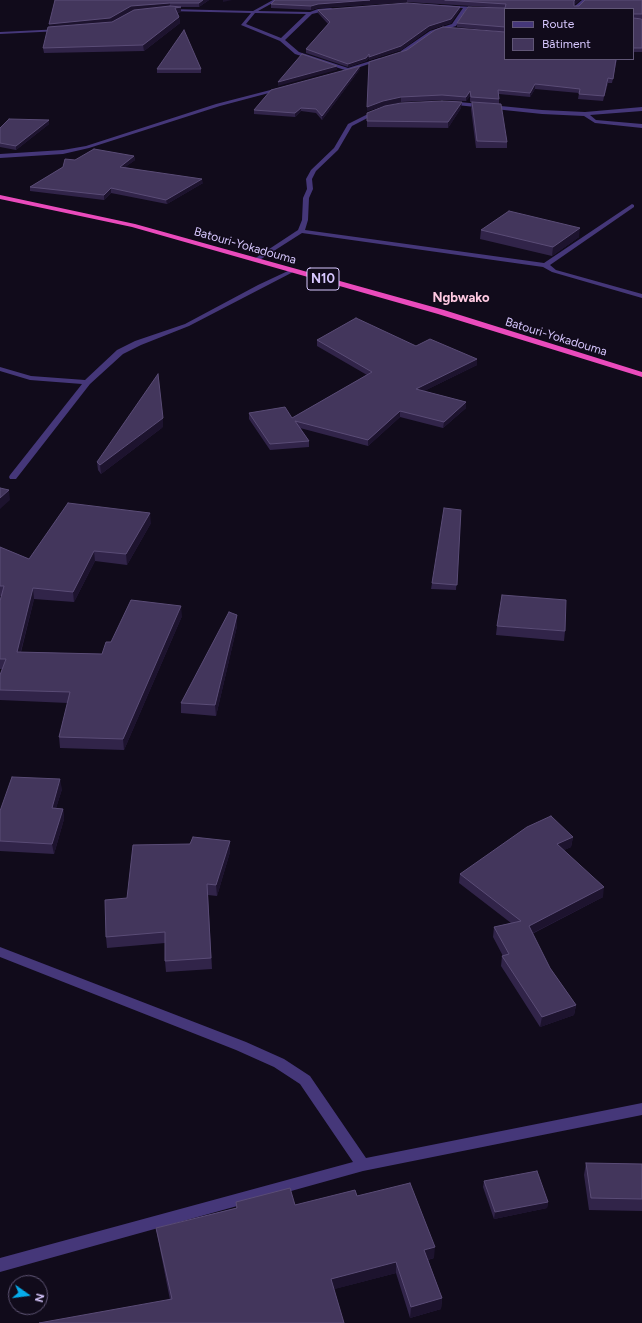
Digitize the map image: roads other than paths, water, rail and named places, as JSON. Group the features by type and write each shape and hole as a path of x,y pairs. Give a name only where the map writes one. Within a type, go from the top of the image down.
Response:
{"highway":[{"name":"Batouri-Yokadouma","path":"0,197 133,225 441,312 642,375"}],"street":[{"path":"276,0 256,10 243,24 282,40 297,54 348,70"},
{"path":"577,8 584,0"},
{"path":"421,5 474,7"},
{"path":"399,54 409,49 432,32 454,25 466,7"},
{"path":"282,40 310,13 318,10 335,8"},
{"path":"163,10 256,10 310,13"},
{"path":"443,28 458,30"},
{"path":"0,33 63,30"},
{"path":"340,72 387,58"},
{"path":"0,156 63,152 87,147 211,107 287,87"},
{"path":"442,103 585,114 642,109"},
{"path":"256,260 301,231 305,220 306,198 310,189 309,180 314,170 336,149 350,125 369,114 389,107"},
{"path":"585,114 595,121 642,126"},
{"path":"544,265 556,259 632,206"},
{"path":"301,231 544,265 554,271 642,296"},
{"path":"13,477 87,382 120,352 138,343 186,326 260,286 292,271"},
{"path":"0,369 30,378 87,382"},
{"path":"0,952 241,1046 278,1063 305,1080 363,1165"},
{"path":"0,1265 363,1165 642,1109"}],"district":[{"name":"Ngbwako","path":"461,298"}]}
